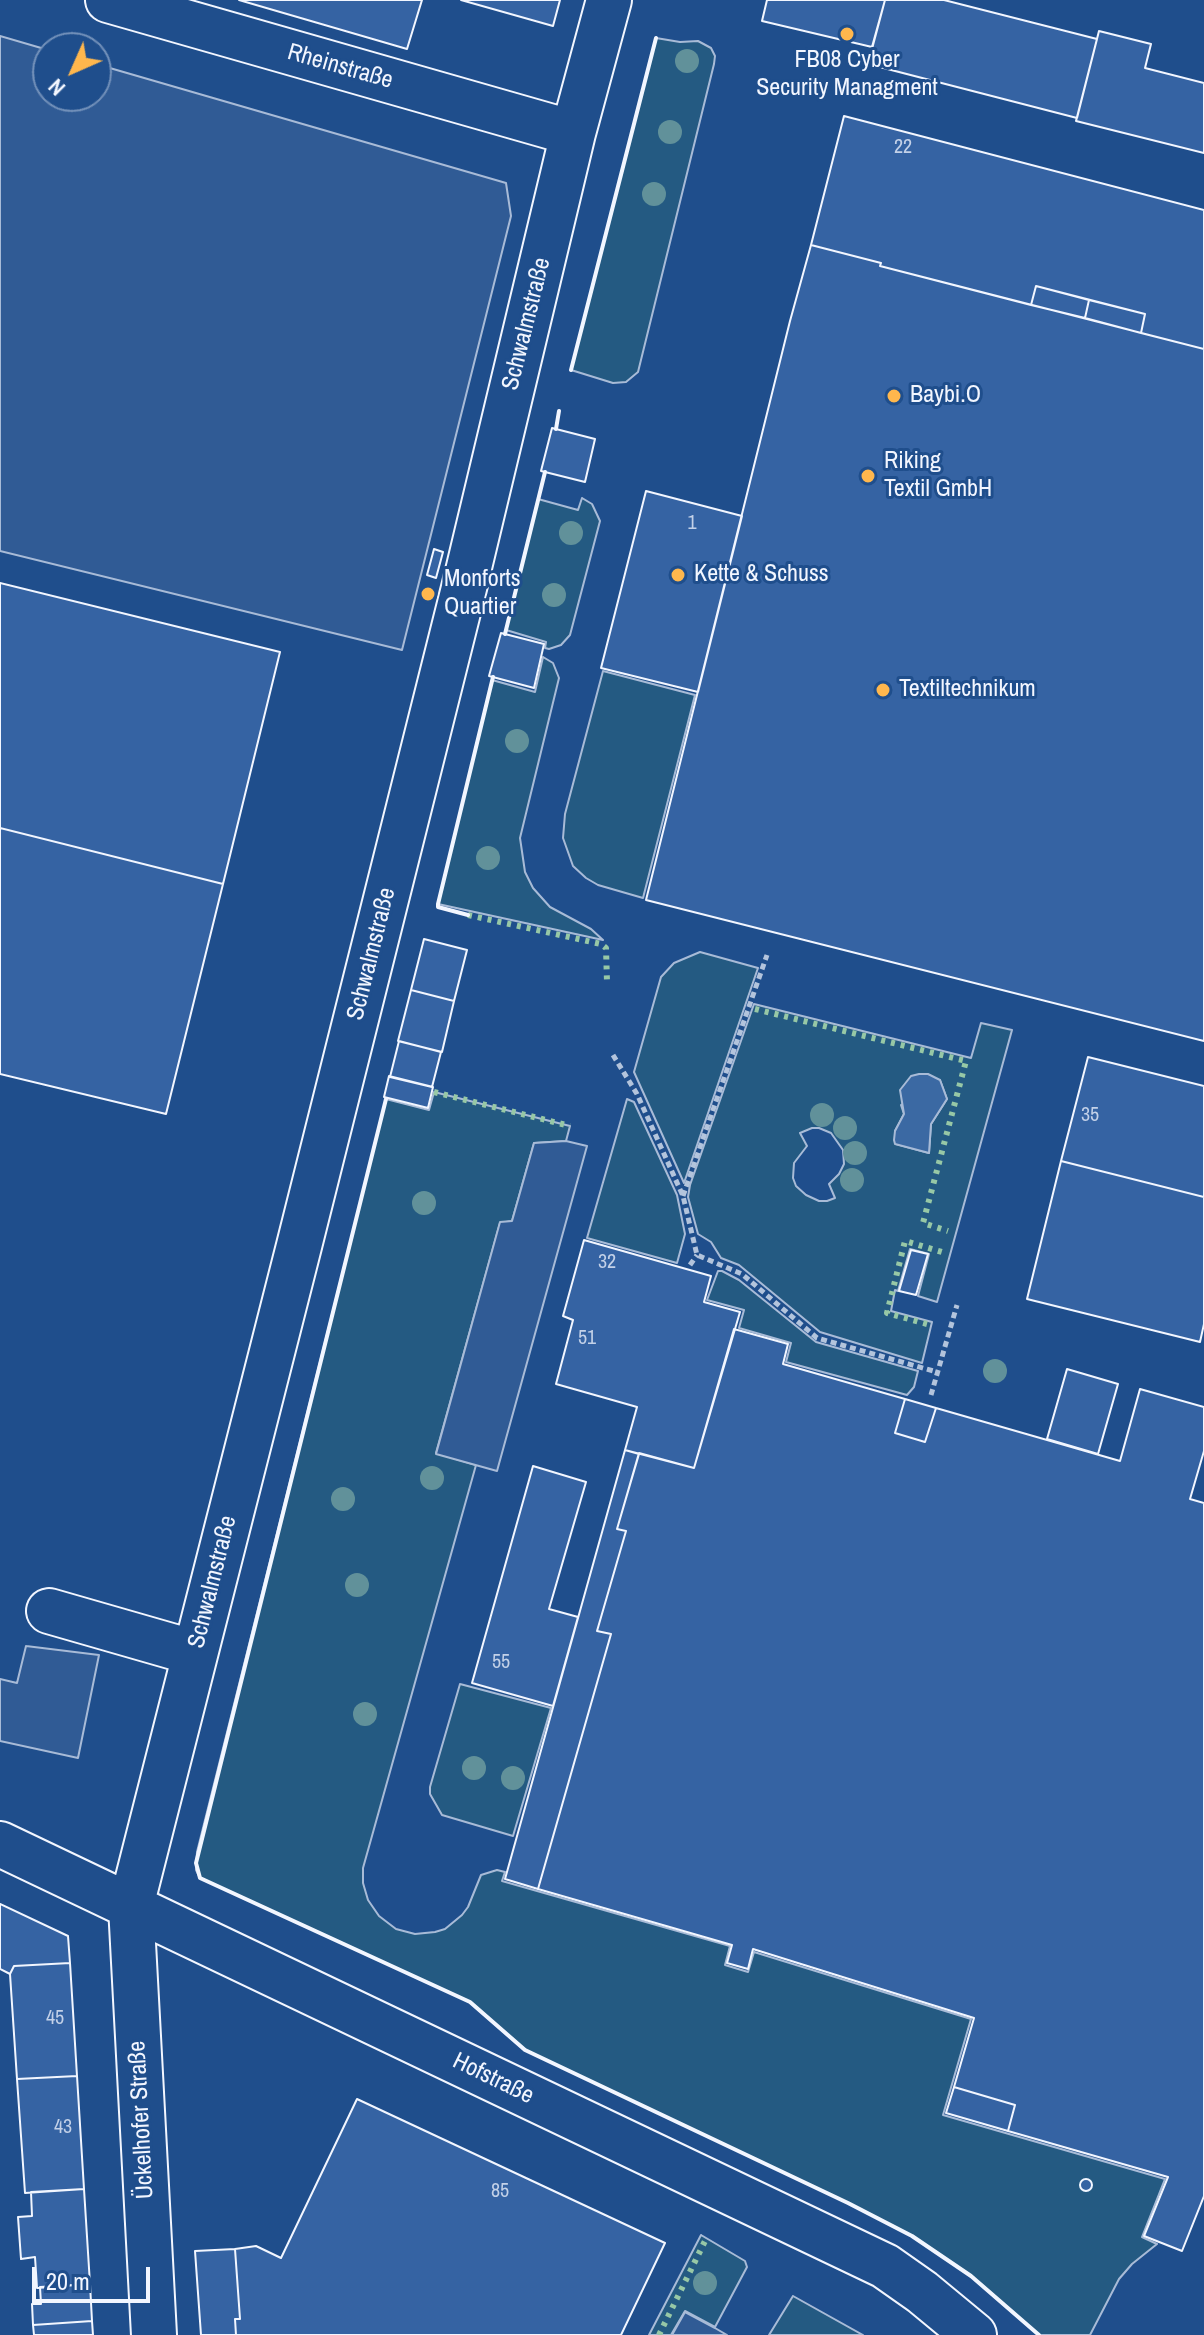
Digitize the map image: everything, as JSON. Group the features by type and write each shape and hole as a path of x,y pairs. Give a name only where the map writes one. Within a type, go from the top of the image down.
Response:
{"street":[{"name":"Rheinstraße","path":"108,0 573,133"},
{"name":"Schwalmstraße","path":"131,1906 461,599 573,133 609,0"},
{"path":"49,1611 195,1653"},
{"name":"Hofstraße","path":"0,1844 885,2266 974,2335"},
{"name":"Ückelhofer Straße","path":"131,1906 154,2335"}],"path":[{"path":"683,1196 767,955"},
{"path":"613,1055 637,1094 683,1196 697,1255 690,1265"},
{"path":"697,1255 742,1274 817,1338 937,1372"},
{"path":"931,1395 957,1305"}],"shaded area":[{"path":"0,36 32,45 32,112 112,112 112,69 506,183 511,216 402,650 0,551"},
{"path":"656,38 698,41 711,48 715,56 638,372 626,382 613,383 571,370"},
{"path":"582,498 592,504 600,521 570,635 561,645 549,649 545,648 546,642 506,630 538,499 578,510"},
{"path":"543,657 553,663 559,678 520,838 525,872 533,888 550,907 591,929 603,940 438,904 492,680 535,692"},
{"path":"603,671 695,695 643,898 598,885 586,878 573,866 563,838 565,814"},
{"path":"700,952 758,968 684,1183 634,1072 661,977 674,963"},
{"path":"754,1004 971,1058 981,1023 1012,1030 937,1302 918,1296 929,1254 910,1249 898,1291 895,1290 891,1311 932,1322 922,1363 820,1332 739,1265 721,1258 711,1242 698,1234 688,1197","holes":["940,1080 947,1099 931,1124 929,1153 896,1144 895,1131 904,1114 901,1105","812,1128 831,1133 843,1150 844,1164 829,1184 835,1198 827,1201 806,1195 796,1186 793,1178 794,1163 807,1146 800,1133"]},
{"path":"928,1074 940,1080 947,1099 931,1124 929,1153 895,1144 894,1140 904,1114 900,1090 911,1076"},
{"path":"434,1092 570,1126 566,1141 534,1143 512,1221 500,1223 436,1453 476,1465 363,1868 368,1900 379,1916 396,1929 415,1934 435,1932 445,1929 462,1915 481,1875 497,1870 505,1872 502,1881 730,1946 725,1965 748,1972 754,1952 971,2019 943,2115 1165,2179 1142,2237 1157,2244 1119,2279 1090,2335 1039,2335 971,2276 912,2236 525,2050 470,2002 200,1878 196,1870 197,1852 386,1099 429,1110"},
{"path":"627,1099 634,1102 677,1195 685,1234 677,1263 587,1238"},
{"path":"566,1141 587,1146 497,1471 436,1454 500,1222 512,1221 534,1143"},
{"path":"718,1271 739,1280 816,1342 918,1371 914,1387 907,1395 786,1362 791,1343 739,1328 744,1310 707,1300"},
{"path":"26,1646 99,1655 78,1758 0,1741 0,1679 17,1683"},
{"path":"460,1684 551,1708 513,1836 442,1815 430,1794"},
{"path":"701,2235 745,2261 747,2267 715,2327 685,2311 671,2335 649,2335"},
{"path":"793,2296 863,2335 769,2335"},
{"path":"685,2312 715,2328 727,2335 672,2335"}],"building":[{"path":"239,0 422,0 407,49"},
{"path":"461,0 560,0 553,26"},
{"name":"FB08 Cyber Security Managment","path":"767,0 885,0 872,47 762,21"},
{"path":"885,0 944,0 1097,39 1077,118 868,64"},
{"path":"1099,31 1151,44 1145,68 1204,83 1204,153 1076,121"},
{"path":"844,116 1204,210 1204,349 1141,333 1145,314 1036,286 1031,305 811,245"},
{"path":"811,245 881,263 880,266 1204,349 1204,1041 646,900"},
{"path":"1036,286 1089,300 1085,318 1031,305"},
{"path":"1089,300 1145,314 1141,333 1085,318"},
{"path":"552,428 595,439 585,482 541,471"},
{"path":"646,491 742,516 698,692 601,668"},
{"path":"434,549 443,552 436,578 427,575"},
{"path":"0,583 280,652 223,884 0,828"},
{"path":"501,633 544,644 534,688 489,676"},
{"path":"0,828 223,884 166,1114 0,1074"},
{"path":"424,939 467,950 454,1001 411,990"},
{"path":"411,990 454,1001 442,1052 398,1041"},
{"path":"399,1041 441,1052 432,1087 390,1077"},
{"path":"1088,1057 1204,1086 1204,1197 1061,1161"},
{"path":"389,1076 433,1087 428,1108 384,1097"},
{"path":"1061,1161 1204,1197 1204,1324 1200,1342 1027,1299"},
{"path":"584,1240 711,1276 704,1302 740,1312 694,1468 625,1450 637,1407 556,1384 573,1320 563,1316"},
{"path":"911,1250 928,1254 916,1295 899,1291"},
{"path":"734,1329 788,1344 783,1364 905,1399 895,1433 925,1442 936,1408 1120,1461 1140,1389 1204,1407 1204,1451 1190,1499 1204,1503 1204,2196 1182,2251 1144,2236 1168,2177 1008,2131 1015,2105 954,2087 974,2018 753,1949 748,1969 727,1963 732,1945 538,1889 611,1634 597,1631 626,1531 617,1529 639,1453 694,1468"},
{"path":"1067,1369 1118,1384 1098,1454 1047,1439"},
{"path":"905,1399 936,1408 925,1442 895,1433"},
{"path":"625,1450 639,1454 617,1529 626,1531 597,1631 611,1634 538,1889 505,1879"},
{"path":"533,1466 586,1482 549,1609 578,1617 553,1706 472,1683"},
{"path":"0,1904 68,1936 70,1963 14,1966 10,1974 0,1969"},
{"path":"70,1963 77,2076 17,2079 10,1974 14,1966"},
{"path":"77,2076 84,2189 25,2193 17,2079"},
{"path":"954,2087 1015,2105 1008,2131 946,2113"},
{"path":"357,2099 665,2243 621,2335 236,2335 235,2319 240,2319 235,2249 256,2246 281,2258"},
{"path":"1086,2179 1092,2185 1086,2191 1080,2185"},
{"path":"84,2189 90,2284 37,2288 35,2257 21,2259 18,2217 32,2216 31,2192"},
{"path":"235,2249 240,2319 235,2319 236,2335 201,2335 195,2251"},
{"path":"90,2284 92,2321 33,2325 32,2304 41,2304 40,2287"},
{"path":"92,2321 93,2335 34,2335 33,2325"}],"hedge":[{"path":"468,915 601,944 606,948 607,982"},
{"path":"755,1009 966,1061 923,1223 948,1231"},
{"path":"434,1092 570,1126"},
{"path":"927,1324 887,1313 905,1241 942,1252"},
{"path":"659,2335 705,2241"}],"wall":[{"path":"571,370 656,38"},
{"path":"556,429 559,411"},
{"path":"505,634 545,472"},
{"path":"468,915 438,907 438,904 493,677"},
{"path":"386,1099 196,1863 200,1878 470,2002 525,2050 912,2236 971,2276 1039,2335"}],"place":[{"name":"FB08 Cyber Security Managment","path":"847,34"},
{"name":"Baybi.O","path":"894,396"},
{"name":"Riking Textil GmbH","path":"868,476"},
{"name":"Kette & Schuss","path":"678,575"},
{"name":"Monforts Quartier","path":"428,594"},
{"name":"Textiltechnikum","path":"883,690"}]}
